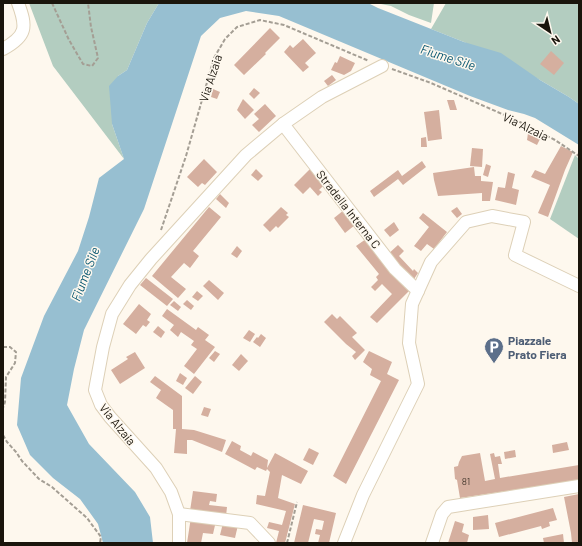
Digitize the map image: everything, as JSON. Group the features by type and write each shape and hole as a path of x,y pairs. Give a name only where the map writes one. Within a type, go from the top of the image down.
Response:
{"street":[{"path":"3,49 17,39 23,31 24,22 18,3"},
{"name":"Via Alzaia","path":"179,543 179,514 171,492 156,468 101,405 96,390 103,347 112,314 130,285 147,264 246,155 283,124 322,97 382,66"},
{"name":"Stradella Interna C","path":"283,124 395,269 418,291"},
{"path":"344,543 363,496 418,384 409,343 412,304 431,262 466,222 492,216 524,222 515,255 579,286"},
{"path":"432,543 442,514 448,507 579,486"},
{"path":"179,514 250,523 270,543"}],"path":[{"path":"52,3 82,64 92,66 98,58 91,28 88,3"},
{"name":"Via Alzaia","path":"161,230 186,156 214,58 225,39 237,27 260,20 284,25 382,66 431,83 516,120 555,140 579,156"},
{"path":"3,347 10,347 16,352 15,363 6,376 5,402 3,408"},
{"path":"3,435 22,461 39,479 52,487 87,518 101,538 100,543"},
{"path":"287,543 297,502"}],"green space":[{"path":"29,3 159,3 147,23 127,70 118,76 112,124 124,159 53,66"},
{"path":"376,3 434,3 431,23 409,15 391,6"},
{"path":"446,3 577,3 579,6 579,104 540,80 464,42 431,29"},
{"path":"575,155 579,159 579,239 550,219"}],"water":[{"name":"Fiume Sile","path":"159,3 368,3 464,42 501,53 540,80 569,97 579,104 579,145 535,118 470,96 279,16 246,11 220,18 201,36 144,209 84,330 74,369 67,405 89,444 135,492 150,517 153,543 103,543 98,524 80,499 53,478 30,455 17,425 21,378 44,316 78,251 99,178 124,159 112,124 109,86 118,76 127,70 147,23"}],"building":[{"path":"270,28 280,38 244,75 234,65"},
{"path":"303,39 316,53 305,63 309,67 303,72 284,52 290,45 293,48"},
{"path":"551,51 564,63 554,75 540,64"},
{"path":"340,56 355,63 351,71 344,75 331,70 335,62 337,63"},
{"path":"332,75 336,80 328,86 324,81"},
{"path":"254,88 260,93 254,99 249,94"},
{"path":"213,89 220,92 217,99 211,97"},
{"path":"243,99 254,110 245,119 237,110"},
{"path":"447,100 454,100 457,110 450,110"},
{"path":"265,104 276,116 259,132 252,125 259,119 254,114"},
{"path":"439,110 442,139 428,141 424,112"},
{"path":"528,133 540,139 537,145 527,140"},
{"path":"426,137 427,147 421,147 421,138"},
{"path":"561,146 573,152 548,217 538,213 550,185 531,177 535,170 545,174"},
{"path":"472,148 483,149 482,167 470,166"},
{"path":"204,159 217,172 205,185 202,183 198,187 187,177"},
{"path":"422,161 426,167 403,185 398,179 374,197 370,191 398,170 402,176"},
{"path":"486,164 491,166 488,177 483,175"},
{"path":"474,167 475,176 481,176 481,181 493,182 490,201 482,201 482,193 438,196 433,173"},
{"path":"311,168 326,183 319,190 322,192 318,196 310,187 303,194 294,185"},
{"path":"256,169 263,176 258,181 251,175"},
{"path":"508,172 515,174 512,188 519,190 516,205 495,200 498,187 505,188"},
{"path":"220,194 229,203 226,208 216,199"},
{"path":"209,207 221,217 193,251 199,256 190,268 184,263 171,277 186,289 178,298 152,276"},
{"path":"281,207 288,213 286,215 289,217 278,228 276,226 270,232 263,225"},
{"path":"457,207 462,214 457,218 451,211"},
{"path":"344,210 355,225 345,233 334,218"},
{"path":"423,213 447,232 434,249 427,244 421,251 414,246 429,227 419,218"},
{"path":"394,222 399,230 390,237 384,230"},
{"path":"366,239 411,289 377,323 370,317 392,294 382,284 375,291 371,287 378,280 376,277 379,274 356,246"},
{"path":"398,245 404,251 399,256 413,271 414,269 418,273 412,282 386,256"},
{"path":"237,246 242,251 237,258 231,254"},
{"path":"146,278 173,299 167,306 140,285"},
{"path":"209,280 224,293 218,300 203,286"},
{"path":"197,291 203,296 198,301 192,297"},
{"path":"187,300 194,306 191,310 183,304"},
{"path":"174,301 181,307 178,311 170,305"},
{"path":"139,304 151,314 147,320 150,322 146,327 143,325 136,334 123,324"},
{"path":"167,309 196,330 198,327 209,335 205,340 215,347 194,374 184,366 197,349 191,345 194,341 181,332 178,337 170,330 174,325 162,316"},
{"path":"332,314 337,319 340,316 357,333 352,337 365,350 355,360 352,356 356,352 324,322"},
{"path":"158,326 165,332 161,338 153,332"},
{"path":"249,330 255,334 250,342 243,338"},
{"path":"261,334 266,338 260,347 253,342"},
{"path":"215,351 220,354 214,362 209,358"},
{"path":"369,351 392,362 387,374 399,380 346,484 333,476 381,381 370,375 372,369 363,362"},
{"path":"135,352 145,368 120,384 111,370 128,359 126,357"},
{"path":"241,354 248,361 239,371 232,365"},
{"path":"180,373 187,378 183,385 176,381"},
{"path":"155,376 182,396 182,429 194,430 226,440 222,452 192,440 187,440 187,454 174,453 176,429 173,429 173,410 156,398 161,390 150,382"},
{"path":"195,376 202,382 193,394 185,388"},
{"path":"204,407 211,409 208,417 201,415"},
{"path":"232,441 241,446 240,450 251,456 253,452 268,460 267,468 275,453 308,471 301,484 282,475 278,498 295,504 285,543 276,543 279,531 267,528 269,522 282,525 286,511 256,504 257,495 265,496 270,472 267,469 266,471 257,467 255,470 225,454"},
{"path":"567,442 569,450 553,453 552,445"},
{"path":"309,448 319,453 313,465 303,460"},
{"path":"515,450 516,457 505,459 504,452"},
{"path":"480,453 485,481 495,479 490,454 494,453 495,457 500,456 502,464 498,464 500,478 579,465 579,480 460,498 457,480 455,479 454,467 458,466 462,456"},
{"path":"193,491 217,494 216,502 210,501 209,505 227,507 226,516 190,511"},
{"path":"579,494 579,543 572,543 564,497"},
{"path":"303,505 336,513 329,543 318,543 320,535 315,534 316,529 322,530 324,521 314,519 308,543 294,543"},
{"path":"553,508 557,520 549,522 550,526 542,529 541,526 499,537 495,523"},
{"path":"488,515 489,529 473,530 473,517"},
{"path":"191,517 216,521 213,534 203,533 201,543 187,543"},
{"path":"455,521 464,524 462,532 469,535 467,543 448,543"},
{"path":"223,523 238,525 235,538 220,535"},
{"path":"563,534 564,543 544,543 543,538"}],"place":[{"name":"Piazzale Prato Fiera","path":"494,364"}]}
